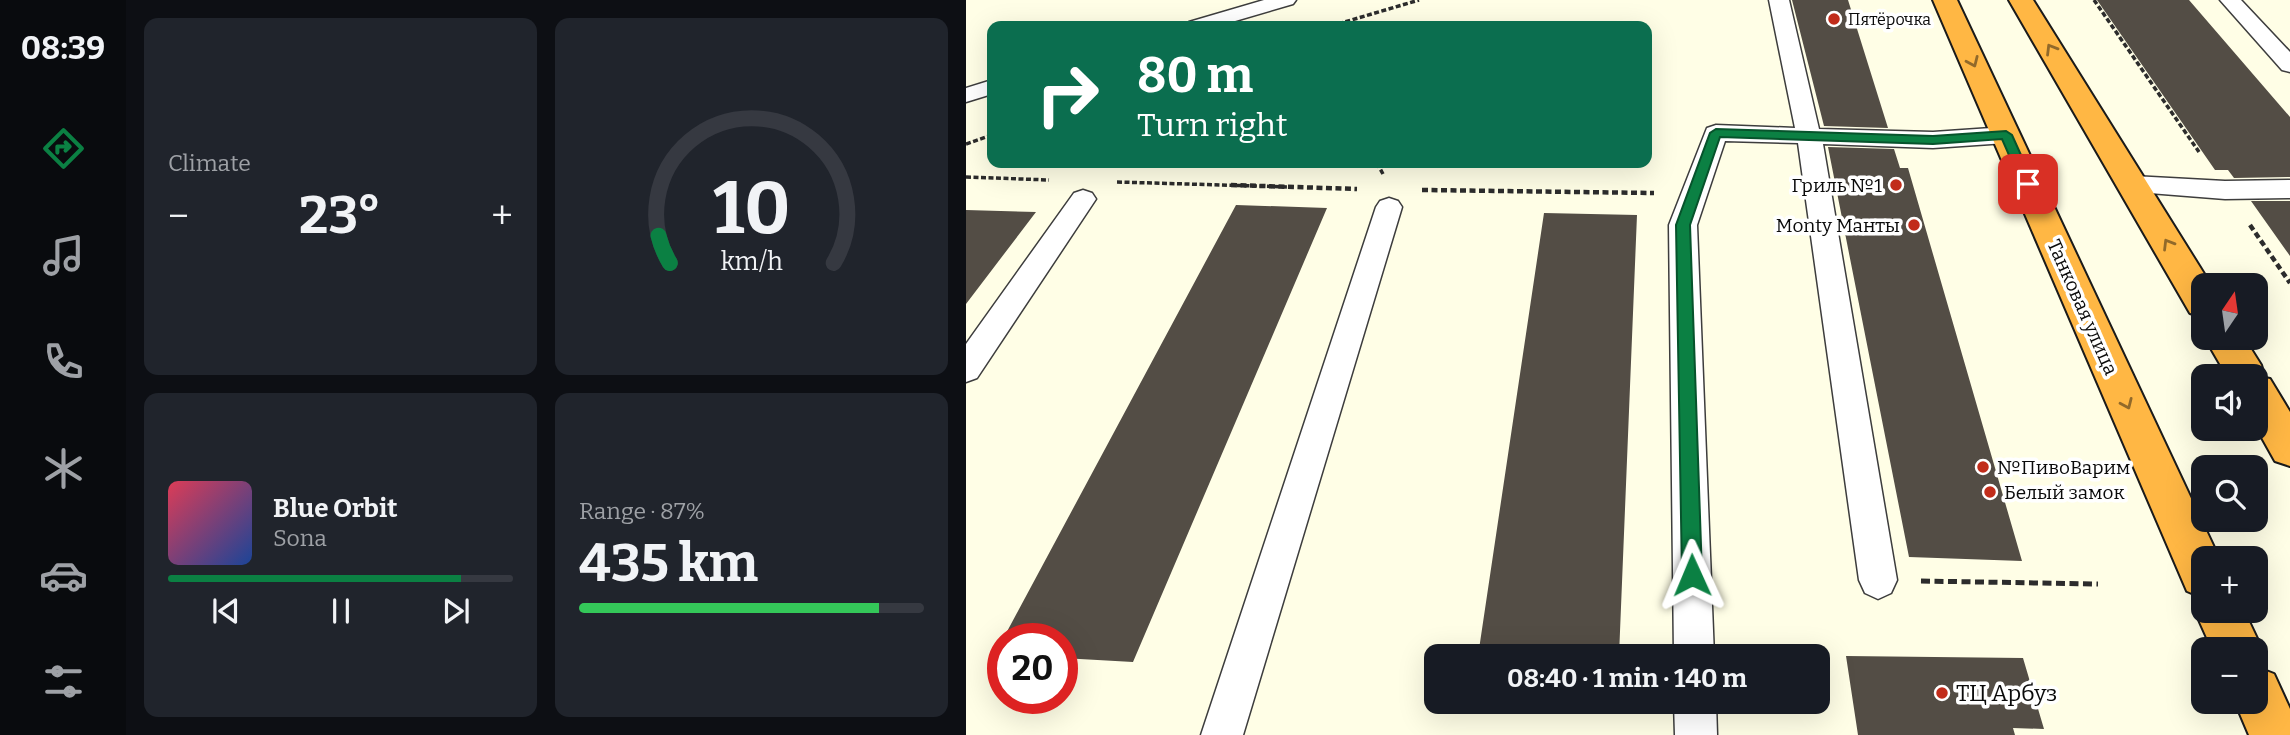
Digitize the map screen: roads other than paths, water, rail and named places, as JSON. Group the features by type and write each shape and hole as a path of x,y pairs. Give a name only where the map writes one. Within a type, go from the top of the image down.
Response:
{"highway":[{"name":"Танковая улица","path":"1945,0 2191,548"},
{"path":"2021,0 2191,283"},
{"path":"2268,411 2290,448"},
{"path":"2266,714 2275,735"}],"lane":[{"path":"1213,21 1286,0"},
{"path":"1779,0 1809,136 1878,580"},
{"path":"2230,0 2290,65"},
{"path":"966,95 987,89"},
{"path":"1694,644 1683,225 1716,133 1933,140 2006,135"},
{"path":"2133,185 2225,190 2290,189"},
{"path":"1222,735 1377,198"},
{"path":"966,369 1083,199"},
{"path":"1695,714 1696,735"}],"place":[{"name":"Пятёрочка","path":"1834,19"},
{"name":"Гриль №1","path":"1896,185"},
{"name":"Monty Манты","path":"1914,225"},
{"name":"№ПивоВарим","path":"1983,467"},
{"name":"Белый замок","path":"1990,492"},
{"name":"ТЦ Арбуз","path":"1942,693"}]}
